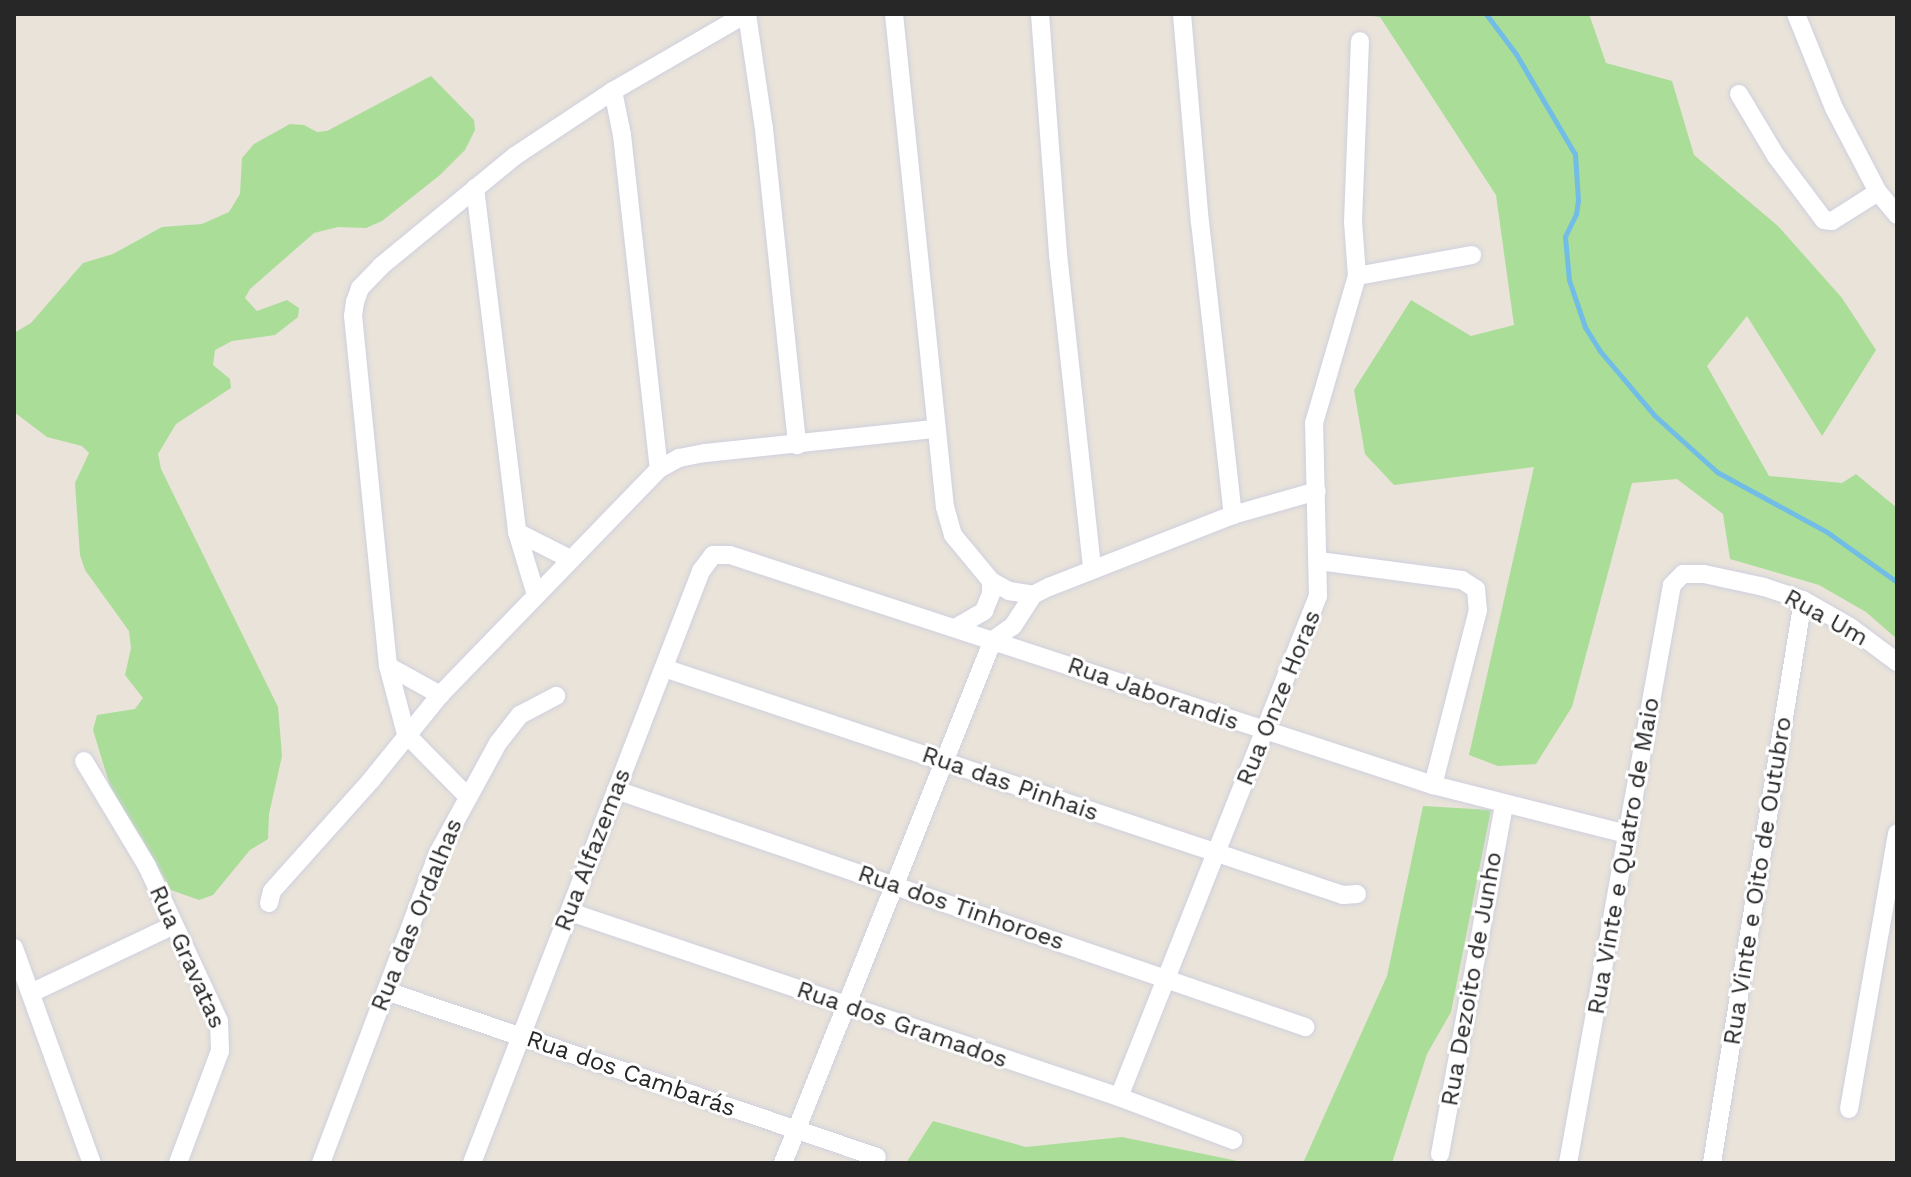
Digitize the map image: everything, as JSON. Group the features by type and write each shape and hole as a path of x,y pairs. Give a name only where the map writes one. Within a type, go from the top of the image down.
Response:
{"street":[{"path":"467,796 406,734 388,666 353,316 360,288 381,266 515,156 613,91 747,14 764,129 797,445"},
{"path":"894,14 934,429 945,507 953,535 991,581 1009,591 1033,595"},
{"path":"1040,14 1058,254 1092,568"},
{"path":"1182,14 1201,238 1233,515"},
{"path":"1796,14 1834,108 1878,192 1897,215"},
{"name":"Rua Onze Horas","path":"1119,1097 1314,610 1319,561 1314,423 1357,276 1353,222 1360,41"},
{"path":"613,91 622,135 659,469"},
{"path":"1739,94 1776,156 1824,220 1832,221 1878,192"},
{"path":"475,188 517,532 536,595"},
{"path":"1357,276 1472,255"},
{"path":"269,903 272,891 372,779 440,695 659,469 679,458 705,453 934,429"},
{"path":"783,1163 993,640 1013,626 1033,595 1092,568 1233,515 1317,491"},
{"path":"517,532 570,559"},
{"name":"Rua Alfazemas","path":"475,1162 701,571 713,555 730,555"},
{"name":"Rua Jaborandis","path":"730,555 1433,785 1627,834"},
{"path":"1319,561 1462,580 1476,589 1478,610 1433,785"},
{"name":"Rua Vinte e Quatro de Maio","path":"1568,1163 1672,585 1683,574 1704,574"},
{"name":"Rua Um","path":"1704,574 1764,587 1803,600 1850,627 1897,662"},
{"path":"955,628 974,620 984,611 991,594 991,581"},
{"name":"Rua Vinte e Oito de Outubro","path":"1712,1163 1803,600"},
{"path":"388,666 440,695"},
{"name":"Rua das Pinhais","path":"664,668 1217,854 1343,895 1357,894"},
{"name":"Rua das Ordalhas","path":"321,1163 438,853 498,743 520,715 556,696"},
{"name":"Rua Gravatas","path":"84,761 147,866 219,1021 222,1037 220,1051 178,1163"},
{"name":"Rua dos Tinhoroes","path":"616,790 1305,1027"},
{"name":"Rua Dezoito de Junho","path":"1440,1154 1504,804"},
{"path":"1849,1109 1897,833"},
{"name":"Rua dos Gramados","path":"570,912 1119,1097 1233,1140"},
{"path":"31,993 174,925"},
{"path":"14,948 92,1163"},
{"name":"Rua dos Cambarás","path":"386,991 877,1157"}],"green space":[{"path":"1356,14 1589,14 1606,63 1672,81 1694,155 1778,226 1842,298 1876,350 1822,436 1747,316 1707,366 1769,476 1842,483 1856,474 1897,508 1897,639 1866,612 1819,585 1730,559 1723,514 1677,479 1632,483 1572,707 1536,764 1498,766 1469,755 1534,467 1394,485 1365,454 1354,390 1411,300 1471,336 1514,325 1496,195 1380,17"},
{"path":"431,76 474,120 475,130 465,150 440,175 382,221 366,228 338,227 314,233 250,289 245,298 257,311 287,300 299,308 298,317 275,335 232,341 215,350 213,365 230,379 231,388 176,424 158,454 161,469 278,707 282,756 269,814 268,839 250,850 213,895 199,900 171,890 141,837 114,799 93,730 97,715 135,709 143,698 125,675 131,648 129,631 85,570 80,555 75,483 89,453 82,446 47,437 14,412 14,333 31,323 83,263 113,254 162,227 202,224 229,212 240,194 242,158 254,144 290,124 304,125 317,132 327,131"},
{"path":"1423,806 1491,810 1451,1012 1427,1054 1392,1163 1303,1163 1387,976"},
{"path":"933,1121 1026,1147 1122,1137 1247,1163 906,1163"}],"waterway":[{"path":"1486,14 1516,54 1575,154 1578,200 1576,214 1565,237 1569,280 1585,327 1600,351 1654,415 1717,472 1827,532 1897,582"}]}
